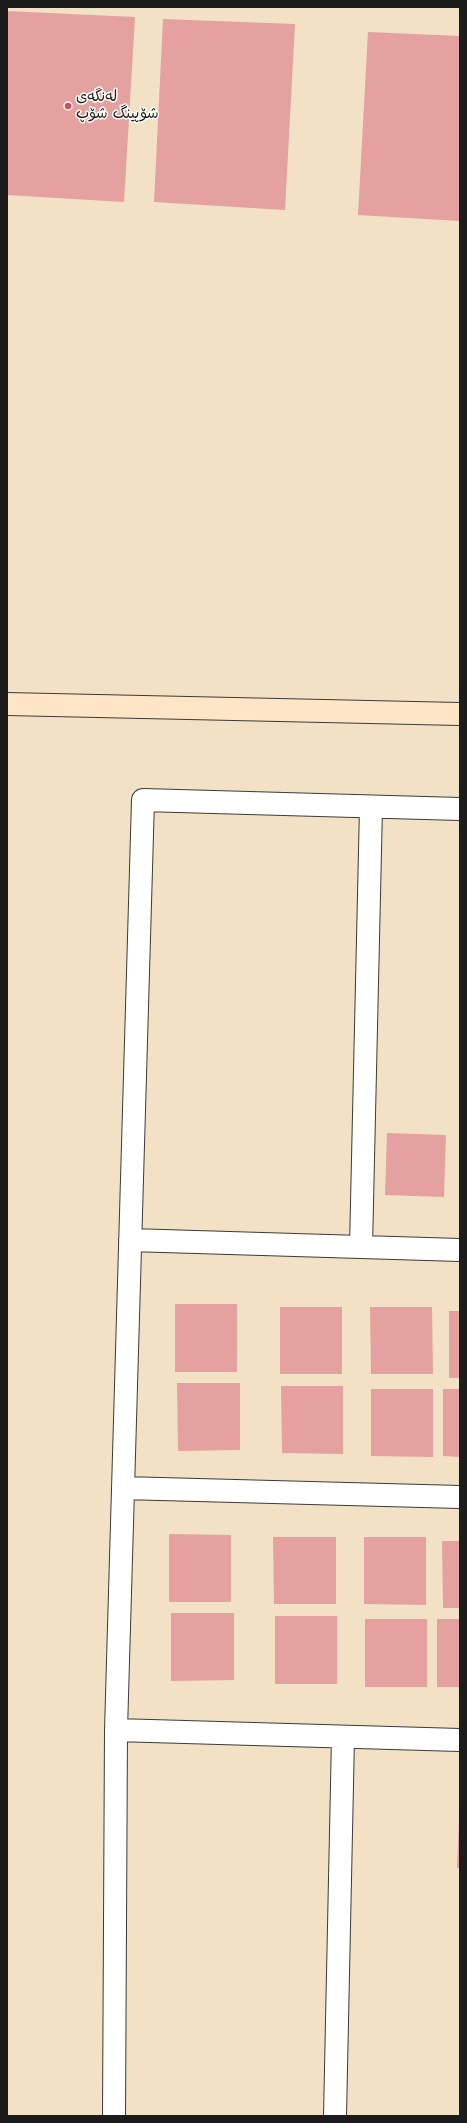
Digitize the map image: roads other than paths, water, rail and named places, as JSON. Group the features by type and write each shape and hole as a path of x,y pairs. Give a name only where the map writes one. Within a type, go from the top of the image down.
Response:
{"street":[{"path":"7,704 460,714"},
{"path":"114,2116 116,1730 143,800 460,809"},
{"path":"361,1247 371,807"},
{"path":"130,1240 460,1250"},
{"path":"123,1488 460,1497"},
{"path":"116,1730 460,1740"},
{"path":"335,2116 343,1737"}],"place":[{"name":"لەنگەی شۆپینگ شۆپ","path":"68,106"}]}
